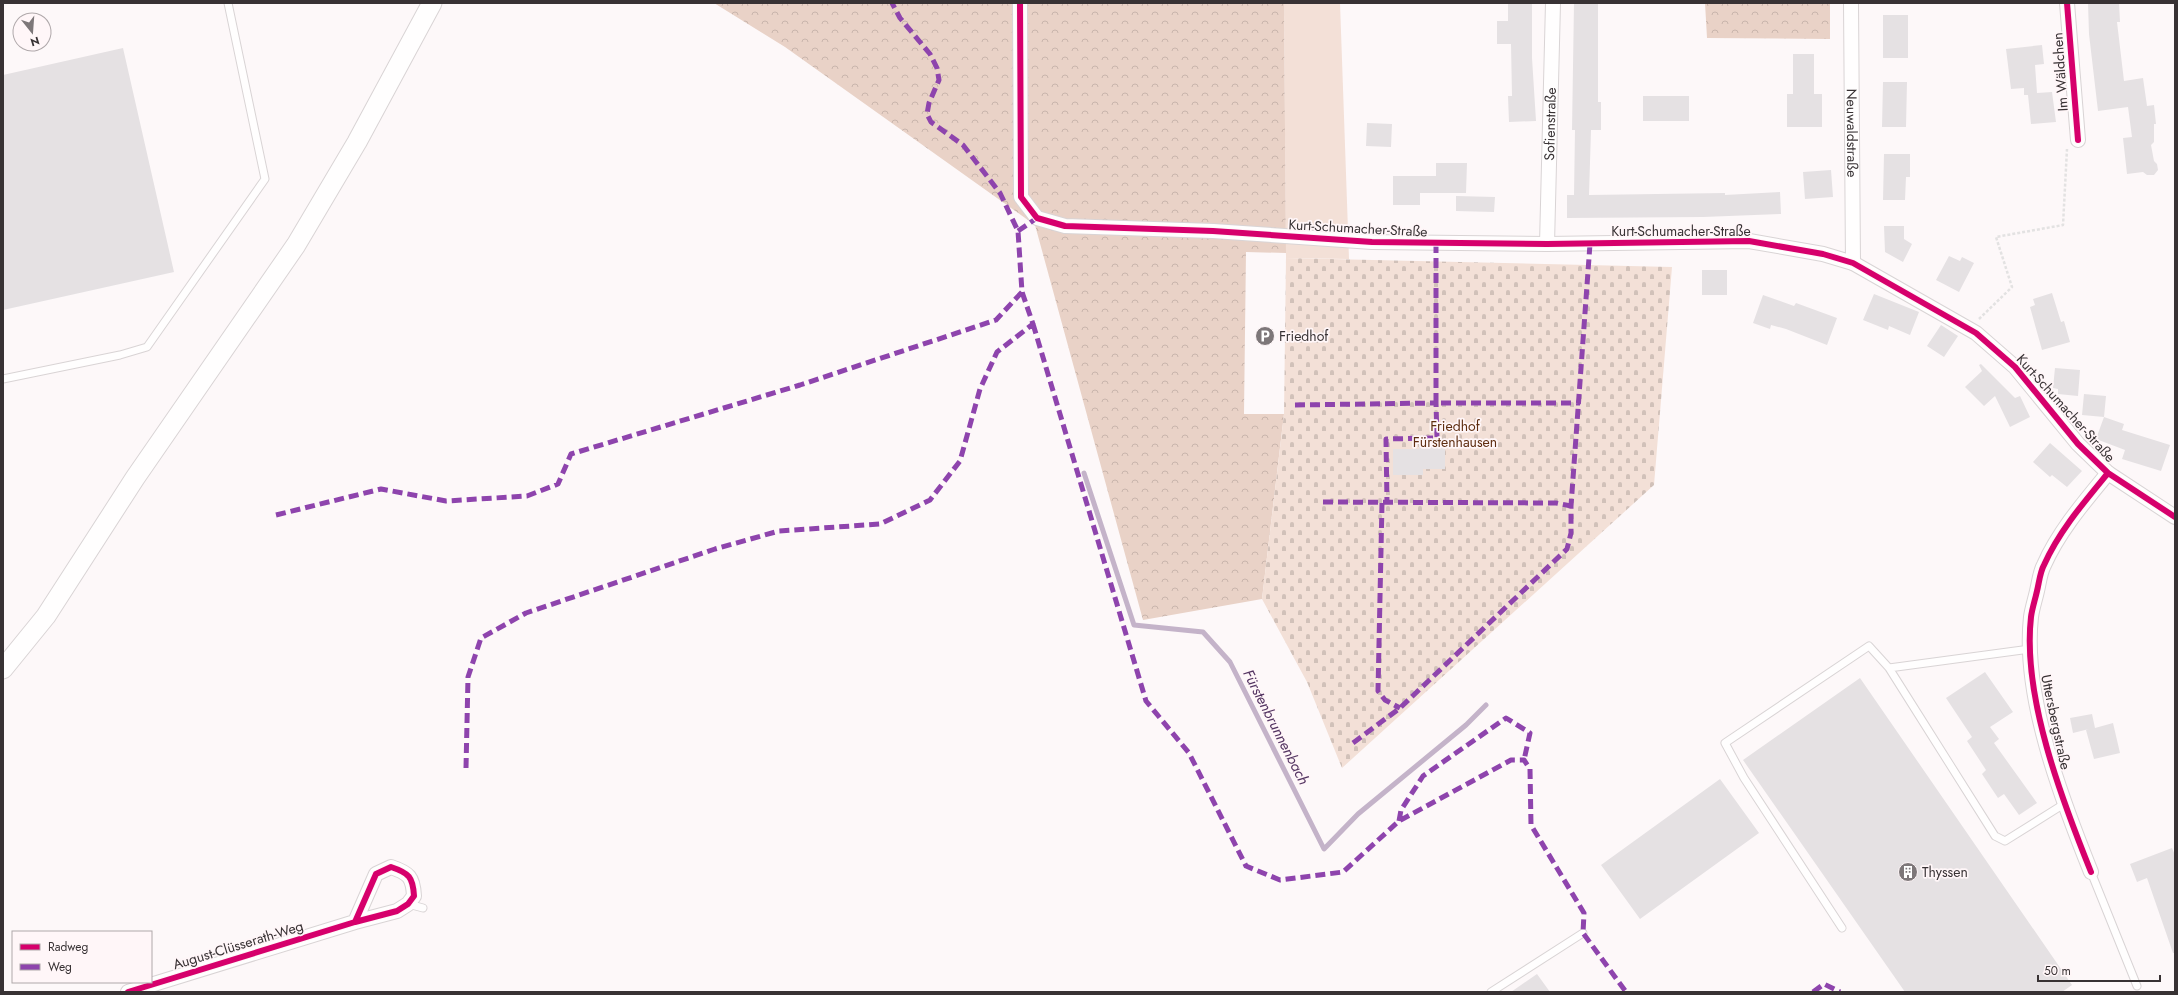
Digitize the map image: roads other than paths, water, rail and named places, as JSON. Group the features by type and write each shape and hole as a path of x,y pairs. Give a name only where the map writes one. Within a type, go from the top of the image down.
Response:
{"main road":[{"path":"3,669 46,616 135,478 296,245 358,142 432,3"}],"street":[{"name":"Kurt-Schumacher-Straße","path":"1020,3 1021,197 1037,218 1065,226 1213,232 1372,242 1547,244 1749,241 1823,254 1853,263 1969,329 2015,367 2078,444 2108,473 2175,517"},
{"name":"Sofienstraße","path":"1547,244 1553,3"},
{"name":"Neuwaldstraße","path":"1851,3 1853,263"},
{"name":"Im Wäldchen","path":"2067,3 2078,140"},
{"name":"Uttersbergstraße","path":"2091,872 2064,804 2052,765 2035,695 2030,649 2031,617 2044,565 2075,514 2108,473"},
{"path":"355,922 376,874 391,867 406,872 413,883 414,896 408,904"},
{"name":"August-Clüsserath-Weg","path":"128,992 355,922 397,911 408,904"}],"lane":[{"path":"3,378 120,355 146,347 265,179 228,3"},
{"path":"1842,928 1744,778 1725,743 1869,646 1889,668 1995,836 2005,841 2064,804"},
{"path":"1889,668 2030,649"},
{"path":"2091,872 2137,986"},
{"path":"408,904 423,908"},
{"path":"1491,992 1583,933"}],"waterway":[{"name":"Fürstenbrunnenbach","path":"1084,473 1134,625 1203,632 1230,662 1324,849 1358,814 1466,725 1486,705"}],"place":[{"name":"Friedhof","path":"1265,336"},
{"name":"Thyssen","path":"1908,872"}],"park label":[{"name":"Friedhof Fürstenhausen","path":"1455,434"}]}
